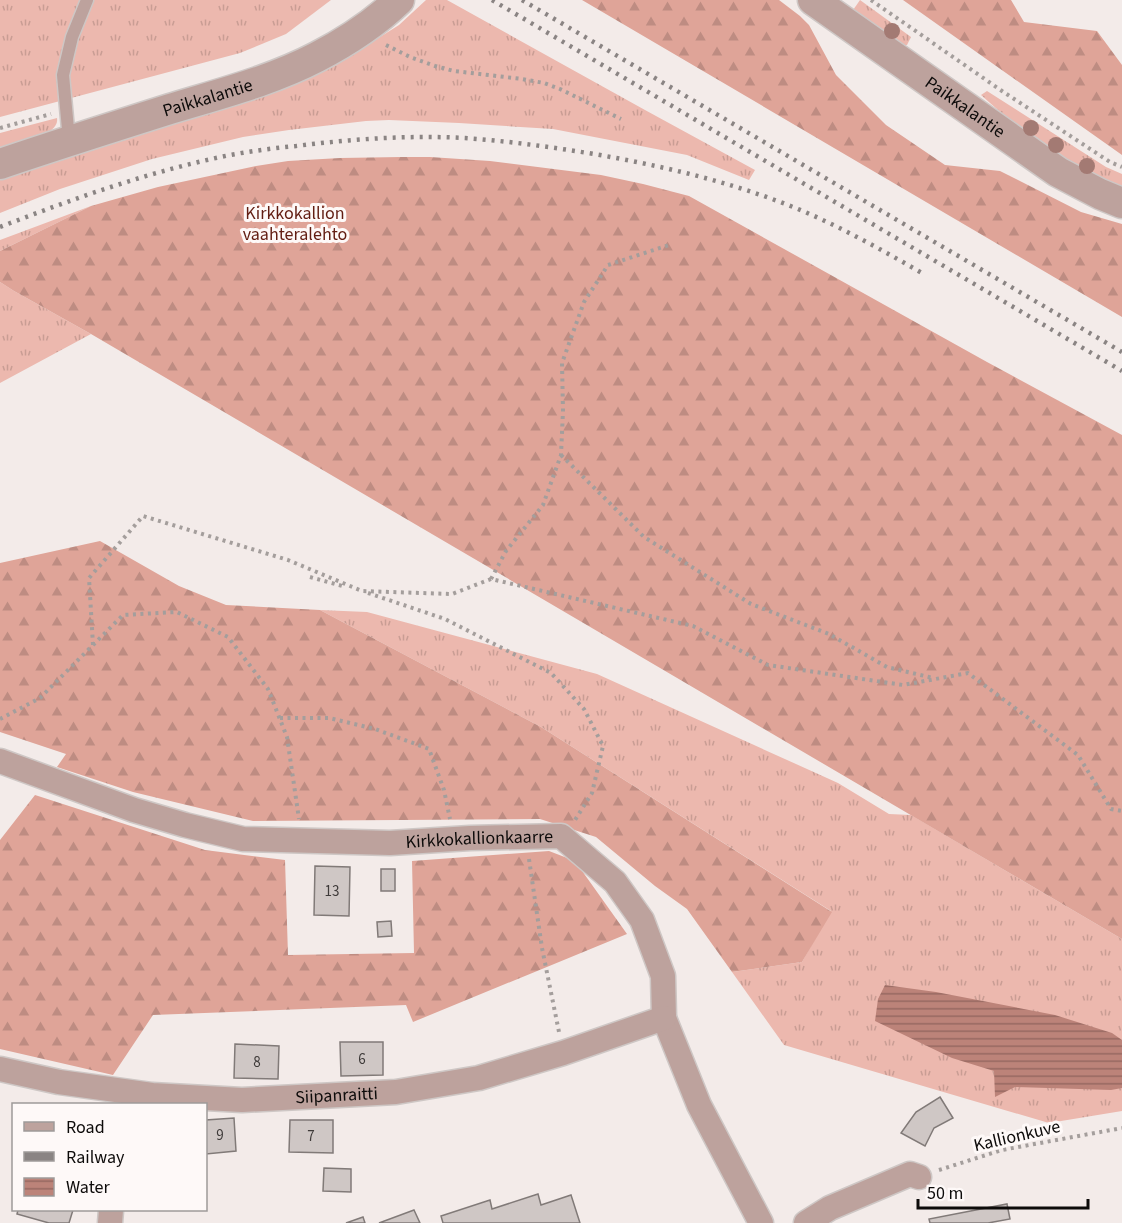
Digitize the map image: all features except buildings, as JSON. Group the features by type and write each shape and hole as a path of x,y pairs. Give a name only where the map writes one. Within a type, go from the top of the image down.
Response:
{"street":[{"name":"Paikkalantie","path":"0,164 273,75 315,58 364,28 399,0"},
{"name":"Paikkalantie","path":"813,0 1058,172 1122,203"},
{"name":"Kirkkokallionkaarre","path":"0,761 134,810 185,825 243,838 390,843 561,836 615,882 642,920 663,976 664,1018 699,1105 761,1223"},
{"name":"Siipanraitti","path":"0,1070 150,1100 242,1100 396,1092 479,1078 563,1053 664,1018"},
{"path":"806,1223 830,1208 910,1174 919,1177"}],"lane":[{"path":"70,141 63,75 72,37 87,0"}],"path":[{"name":"Paikkalantie","path":"871,0 1002,91 1110,162 1122,167"},
{"path":"364,28 380,42 394,50 435,66 471,74 544,83 621,118"},
{"path":"491,579 506,551 543,505 561,455 562,363 584,302 608,265 669,245"},
{"path":"561,455 644,537 751,604 829,634 887,667 936,679"},
{"path":"93,645 89,578 143,516 288,560 362,591 452,594 491,579 693,626 768,665 903,685 968,673 1078,754 1111,809 1122,811"},
{"path":"310,577 382,596 445,619 550,673 584,709 603,746 592,793 568,831 561,836"},
{"path":"0,719 40,698 123,615 177,612 228,637 268,689 287,736 302,840"},
{"path":"280,718 329,718 375,729 429,749 444,790 454,839"},
{"path":"527,837 542,948 563,1053"},
{"name":"Kallionkuve","path":"919,1177 1002,1150 1122,1128"}],"green space":[{"path":"0,0 331,0 286,34 240,53 0,117"},
{"path":"426,0 447,0 755,170 749,180 687,155 553,129 389,120 366,121 243,137 152,159 60,189 0,213 0,175 259,94 342,61 399,25"},
{"path":"582,0 779,0 809,25 836,75 886,125 945,165 1000,171 1081,212 1122,224 1122,317"},
{"path":"860,0 911,37 907,45 898,45 851,13"},
{"path":"903,0 1011,0 1024,22 1097,31 1122,65 1122,155"},
{"path":"987,91 1106,167 1122,174 1122,193 1082,174 1025,134 981,95"},
{"path":"57,118 55,126 49,132 0,148 0,133"},
{"name":"Kirkkokallion vaahteralehto","path":"430,157 490,161 601,175 689,196 1122,435 1122,939 0,282 0,251 91,206 158,187 288,161"},
{"path":"91,206 0,251 0,240"},
{"path":"0,282 14,291 91,334 0,383"},
{"path":"100,541 179,586 226,605 320,610 541,727 832,912 802,962 732,972 687,909 655,886 596,837 540,819 253,821 133,792 57,767 66,754 0,732 0,563"},
{"path":"320,610 367,612 597,674 838,783 889,814 911,815 1122,939 1122,1111 1049,1123 784,1045 732,972 802,962 831,911 541,727"},
{"path":"35,795 205,850 285,860 288,955 414,953 412,861 549,851 575,861 627,934 413,1022 406,1005 153,1015 113,1075 0,1049 0,840"}],"water":[{"path":"885,985 936,992 1055,1015 1112,1033 1122,1040 1122,1088 1111,1090 1015,1087 995,1097 994,1071 952,1058 875,1021 878,999"}],"railway":[{"path":"492,0 1122,371"},
{"path":"522,0 1122,352"},
{"path":"0,227 114,186 230,155 359,140 401,137 465,138 530,144 594,154 723,183 773,199 814,216 922,273"}]}
